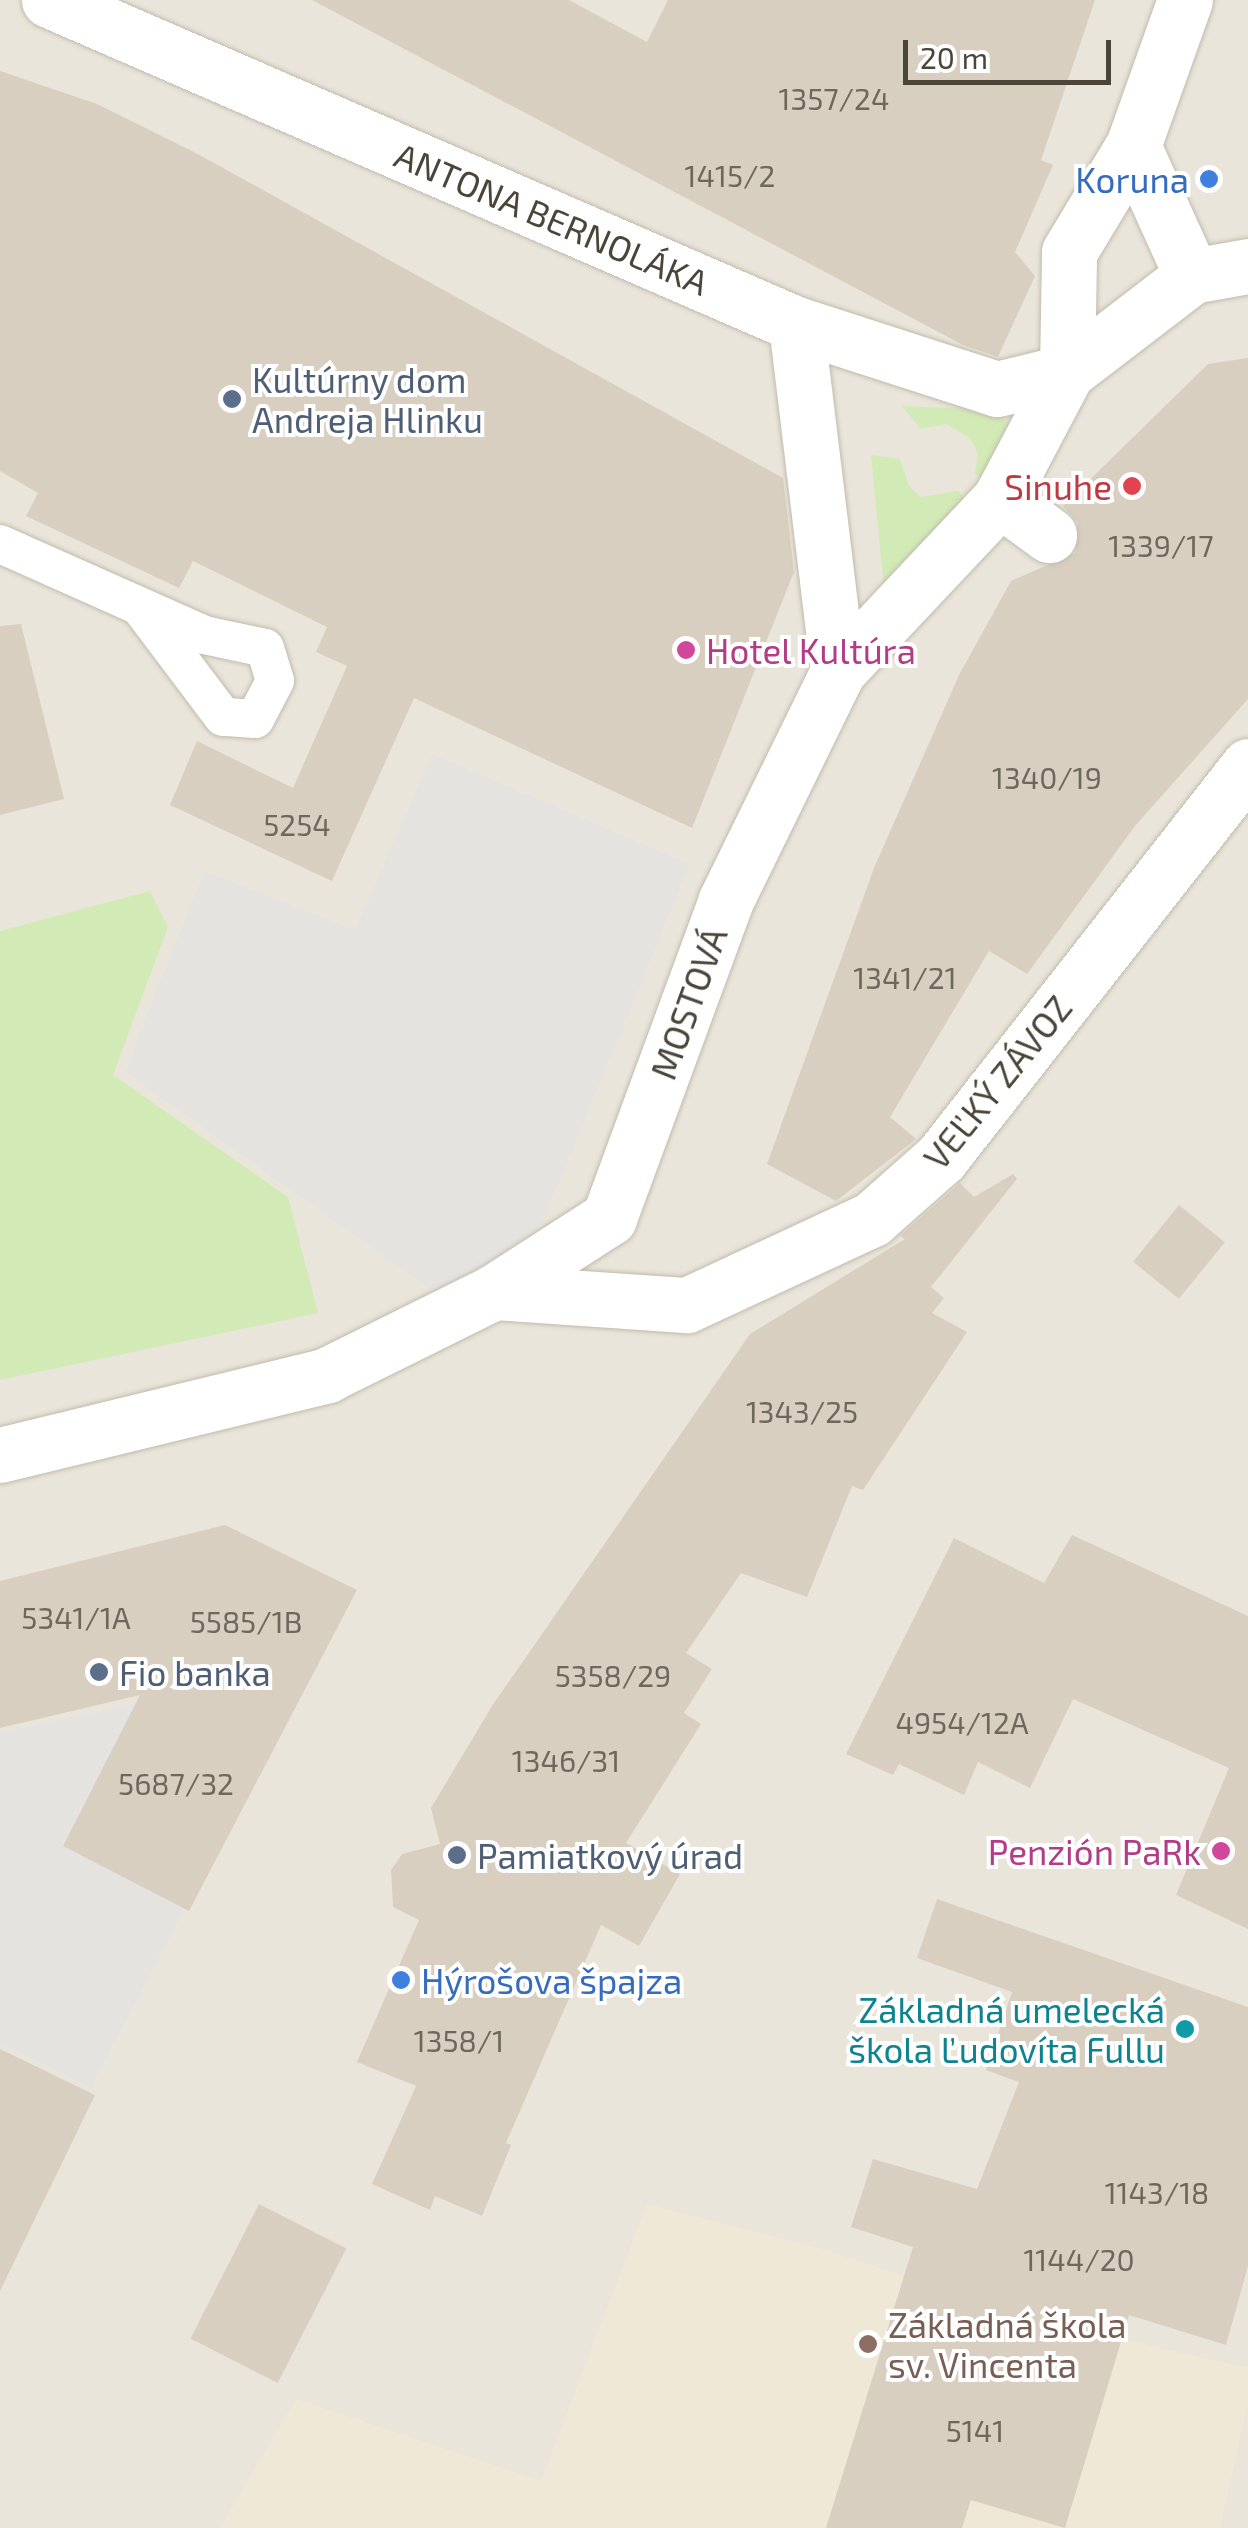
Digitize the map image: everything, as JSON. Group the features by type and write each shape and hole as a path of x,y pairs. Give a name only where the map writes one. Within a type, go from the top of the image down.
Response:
{"street":[{"name":"ANTONA BERNOLÁKA","path":"49,0 796,324 997,388 1067,372"},
{"path":"1067,372 1069,252 1132,146 1185,0"},
{"path":"1132,146 1192,276"},
{"path":"1067,372 1192,276 1248,266"},
{"path":"796,324 838,671"},
{"name":"MOSTOVÁ","path":"0,1455 327,1374 494,1292 608,1218 725,902 838,671 1000,499 1067,372"},
{"path":"1000,499 1049,535"},
{"name":"VEĽKÝ ZÁVOZ","path":"494,1292 687,1305 872,1219 941,1158 1248,766"}],"lane":[{"path":"0,544 141,608"}],"shaded area":[{"path":"0,0 1248,0 1248,2528 0,2528"},
{"path":"432,754 690,864 542,1223 443,1298 125,1072 204,871 355,930"},
{"path":"168,1697 202,1876 91,2087 0,2043 0,1732"},
{"name":"Základná škola sv. Vincenta","path":"647,2204 822,2249 1038,2320 1248,2368 1248,2402 1220,2528 220,2528 296,2399 541,2481"}],"green space":[{"path":"902,406 996,410 1016,433 986,484 975,473 978,454 970,438 946,424 921,429"},
{"path":"871,455 900,459 909,486 921,497 958,491 971,502 886,609"},
{"path":"150,891 168,927 113,1075 288,1197 318,1313 0,1380 0,931"}],"building":[{"path":"312,0 569,0 647,42 668,0 1095,0 1041,160 1053,165 1015,252 1035,276 998,357 963,345"},
{"path":"0,71 97,104 196,153 783,478 794,572 692,828 414,698 332,881 170,805 197,741 293,788 347,666 316,652 327,627 193,561 179,588 26,516 38,493 0,471"},
{"path":"1248,358 1248,699 1135,826 1027,974 989,951 890,1117 916,1139 836,1201 767,1164 874,868 959,675 1011,581 1075,553 1078,523 1063,506 1208,364"},
{"path":"21,624 64,799 0,815 0,626"},
{"path":"1013,1174 1017,1179 931,1287 944,1298 932,1313 967,1332 863,1490 852,1486 807,1597 741,1573 686,1653 712,1669 684,1713 701,1724 626,1843 680,1874 639,1946 601,1925 506,2143 511,2145 482,2216 435,2196 430,2210 372,2184 416,2086 357,2062 419,1920 393,1907 391,1870 402,1854 440,1844 431,1808 492,1706 750,1334 905,1239 900,1236 960,1183 974,1197"},
{"path":"1179,1205 1225,1242 1179,1299 1133,1262"},
{"path":"225,1525 357,1590 189,1911 63,1846 140,1695 0,1728 0,1581"},
{"path":"1072,1535 1248,1616 1248,1929 1176,1895 1229,1768 1073,1699 1030,1788 978,1762 964,1795 899,1764 893,1775 846,1754 954,1538 1044,1583"},
{"path":"937,1899 1248,2007 1248,2266 1226,2345 1129,2315 1065,2528 971,2500 962,2528 826,2528 913,2247 851,2227 873,2159 977,2189 1019,2082 986,2070 1012,1992 917,1958"},
{"path":"0,2049 95,2095 0,2291"},
{"path":"259,2204 346,2248 278,2383 190,2339"}],"place":[{"name":"Koruna","path":"1209,179"},
{"name":"Kultúrny dom Andreja Hlinku","path":"232,399"},
{"name":"Sinuhe","path":"1132,486"},
{"name":"Hotel Kultúra","path":"686,650"},
{"name":"Fio banka","path":"99,1672"},
{"name":"Penzión PaRk","path":"1221,1851"},
{"name":"Pamiatkový úrad","path":"457,1855"},
{"name":"Hýrošova špajza","path":"401,1980"},
{"name":"Základná umelecká škola Ľudovíta Fullu","path":"1185,2029"},
{"name":"Základná škola sv. Vincenta","path":"868,2344"}]}
